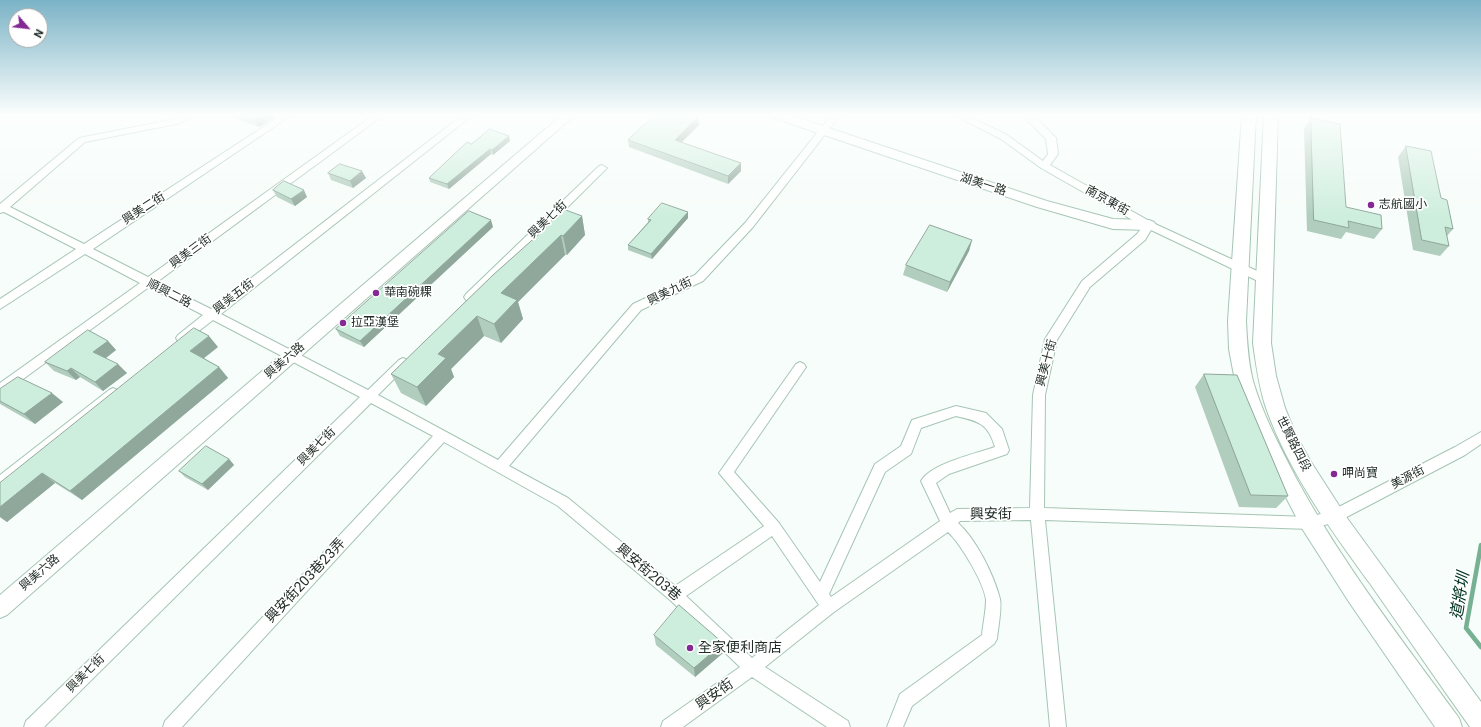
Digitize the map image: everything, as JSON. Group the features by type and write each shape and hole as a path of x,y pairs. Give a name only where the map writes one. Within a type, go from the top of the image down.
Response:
{"main road":[{"name":"世賢路四段","path":"1247,148 1237,321 1238,349 1244,381 1259,422 1310,523 1357,595 1450,727"},
{"name":"世賢路四段","path":"1270,148 1262,310 1262,349 1267,383 1273,405 1292,448 1334,517 1481,722"}],"street":[{"path":"1,209 73,148"},
{"name":"興美二街","path":"0,305 237,148"},
{"name":"興美三街","path":"0,390 335,148"},
{"name":"興美五街","path":"174,345 426,148"},
{"name":"興美六路","path":"0,608 531,148"},
{"name":"興美九街","path":"500,467 637,307 699,278 749,224 810,148"},
{"name":"湖美一路","path":"877,148 1042,204 1113,224 1149,225"},
{"name":"南京東街","path":"1019,148 1044,166 1149,225 1264,279"},
{"path":"1044,166 1053,154 1052,148"},
{"name":"興美七街","path":"460,307 602,168"},
{"name":"順興二路","path":"1,209 84,249 148,284 211,315 442,435"},
{"name":"興美十街","path":"1058,727 1037,514 1039,395 1051,339 1086,284 1141,237 1149,225"},
{"name":"興美七街","path":"32,727 414,352"},
{"path":"800,367 726,473 774,527 825,602"},
{"path":"0,483 124,384"},
{"path":"825,602 880,468 906,450 916,424 956,411 982,417 997,433 1002,450 944,470 928,481 948,523 960,534 982,570 993,600 989,639 906,700 895,727"},
{"name":"興安街203巷","path":"442,435 563,502 676,595 752,668 842,727"},
{"name":"興安街203巷23弄","path":"171,727 442,435"},
{"name":"美源街","path":"1334,517 1460,451 1481,437"},
{"name":"興安街","path":"669,727 752,668 825,602 957,516 1037,514 1310,523 1334,517"},
{"path":"676,595 774,527"}],"building":[{"path":"461,148 495,148 492,150 490,149 447,184 429,178"},
{"path":"650,148 698,148 741,163 728,176"},
{"path":"1312,148 1342,148 1346,207 1381,215 1382,229 1348,221 1349,228 1314,220"},
{"path":"1406,148 1431,151 1441,198 1447,200 1453,229 1445,227 1449,246 1422,240"},
{"path":"340,164 362,171 350,181 328,173"},
{"path":"284,181 304,190 291,199 273,190"},
{"path":"662,203 688,212 651,254 628,245 651,220 648,219"},
{"path":"563,209 582,216 563,236 561,235 501,293 517,300 494,324 477,316 438,354 446,358 417,387 391,374 493,275 540,233"},
{"path":"469,211 491,220 360,341 336,329"},
{"path":"930,225 972,240 950,282 906,265"},
{"path":"194,328 209,336 190,351 219,367 70,491 42,473 0,507 0,483"},
{"path":"88,330 108,341 93,352 118,364 95,382 71,368 67,371 45,362"},
{"path":"1204,374 1237,375 1288,496 1251,495"},
{"path":"18,377 52,393 24,414 0,401 0,389"},
{"path":"206,446 229,459 202,484 179,471"},
{"name":"全家便利商店","path":"679,605 723,643 694,668 654,635"}],"waterway":[{"name":"道將圳","path":"1481,545 1466,628 1481,647"}],"place":[{"name":"志航國小","path":"1371,205"},
{"name":"華南碗粿","path":"376,293"},
{"name":"拉亞漢堡","path":"343,323"},
{"name":"呷尚寶","path":"1334,474"},
{"name":"全家便利商店","path":"690,648"}]}
